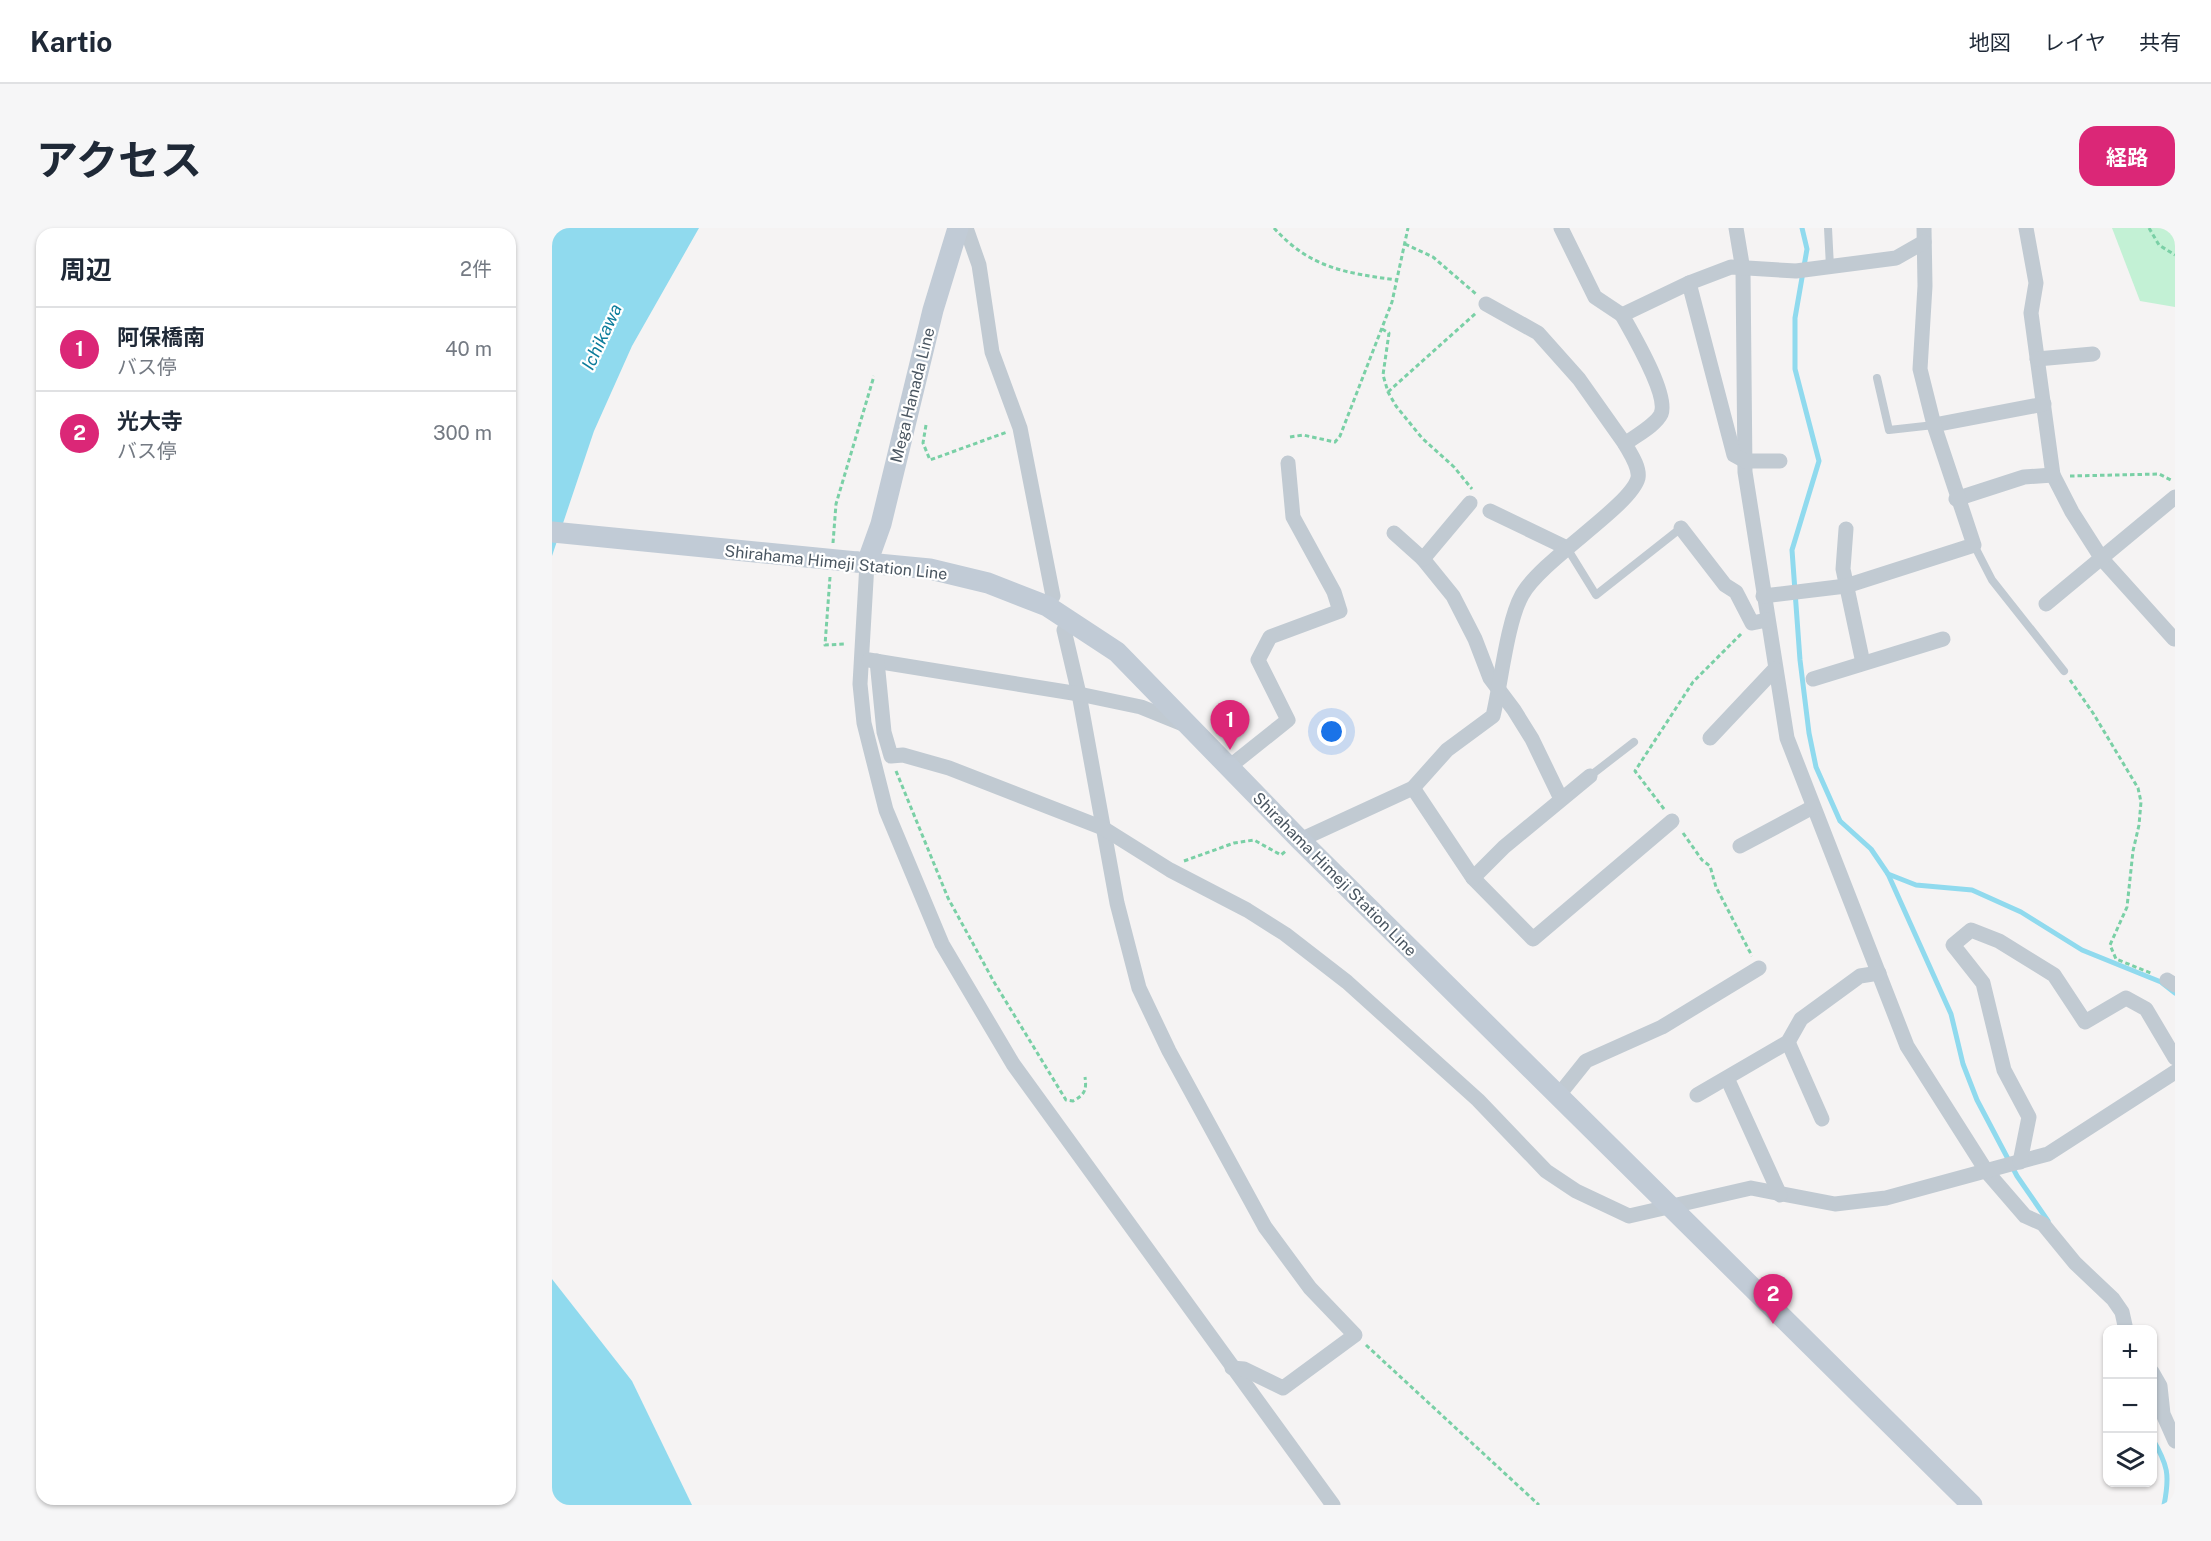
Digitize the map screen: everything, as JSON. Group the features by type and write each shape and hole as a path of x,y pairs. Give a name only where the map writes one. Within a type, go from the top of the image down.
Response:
{"main road":[{"name":"Mega Hanada Line","path":"862,562 881,524 933,310 958,228"},
{"name":"Shirahama Himeji Station Line","path":"552,532 930,569 988,583 1047,606 1116,652 1300,840 1972,1505"}],"street":[{"path":"966,228 979,265 992,352 1020,428 1053,597"},
{"path":"1560,228 1595,297 1622,315 1646,358 1663,406 1660,416 1625,444"},
{"path":"1736,228 1743,270 1745,461 1763,596 1759,621"},
{"path":"2026,228 2036,283 2031,313 2053,476 2072,512 2102,559 2174,639"},
{"path":"1622,315 1689,283 1731,267 1743,270 1796,271 1896,258 1924,235"},
{"path":"1763,596 1845,586 1974,545 1956,499 1920,369 1925,286 1924,235"},
{"path":"1689,283 1734,455 1745,461 1780,461"},
{"path":"1300,840 1413,788 1447,750 1493,716 1511,627 1522,594 1566,548 1630,493 1638,477 1636,466 1625,444 1579,379 1538,333 1486,304"},
{"path":"2037,359 2093,354"},
{"path":"1934,425 2044,404"},
{"path":"1229,766 1288,720 1258,660 1270,637 1340,610 1334,592 1293,517 1288,463"},
{"path":"1956,499 2024,477 2053,476"},
{"path":"1423,559 1470,502"},
{"path":"2046,604 2173,503"},
{"path":"1490,512 1566,548"},
{"path":"1681,528 1725,585 1736,592 1759,621 1775,669 1787,738 1907,1046 1987,1172 2025,1216 2043,1224 2075,1263 2113,1299 2122,1312 2125,1325"},
{"path":"1846,529 1843,569 1845,586 1863,663"},
{"path":"1394,533 1423,559 1453,596 1475,639 1490,678 1532,739 1561,799"},
{"path":"862,562 867,654 891,756 903,755 949,768 1103,828 1170,870 1247,910 1285,934 1347,982 1478,1100 1546,1171 1569,1186 1629,1216 1672,1208 1751,1188 1835,1204 1886,1198 1987,1172 2048,1154 2175,1072"},
{"path":"1064,630 1079,694 1117,903 1139,988 1169,1052 1265,1227 1310,1288 1355,1335 1283,1388 1244,1369 1232,1368"},
{"path":"1813,679 1943,639"},
{"path":"867,654 1141,707 1191,727"},
{"path":"867,654 860,684 864,723 886,810 942,944 1013,1064 1333,1505"},
{"path":"1710,738 1775,669"},
{"path":"1473,878 1504,847 1590,776"},
{"path":"1413,788 1473,878 1533,939 1672,821"},
{"path":"1740,846 1813,807"},
{"path":"2020,1162 2029,1117 2004,1070 1983,983 1953,945 1971,930 1999,941 2054,975 2085,1022 2126,998 2146,1009 2175,1058"},
{"path":"1558,1096 1586,1061 1662,1028 1759,968"},
{"path":"1697,1095 1788,1042 1801,1019 1860,976 1879,973"},
{"path":"1788,1042 1822,1119"},
{"path":"1727,1078 1780,1195"},
{"path":"2156,1379 2160,1386 2163,1414 2175,1441"}],"lane":[{"path":"1823,268 1828,228"},
{"path":"1876,378 1889,430 1934,425"},
{"path":"1566,548 1596,595 1681,528"},
{"path":"1974,545 1992,580 2064,671"},
{"path":"1590,776 1634,742"}],"path":[{"path":"1274,228 1290,245 1310,260 1367,276 1397,280"},
{"path":"1290,437 1303,435 1335,442 1340,436 1381,329 1397,280 1408,228"},
{"path":"2150,228 2159,245 2175,255"},
{"path":"1388,392 1486,304 1434,257 1405,244"},
{"path":"1381,329 1389,333 1383,375 1388,392 1396,406 1422,438 1454,467 1490,512"},
{"path":"832,551 836,504 874,375"},
{"path":"926,423 923,443 930,460 1020,428"},
{"path":"2053,476 2159,474 2175,482"},
{"path":"831,574 825,645 867,654"},
{"path":"1759,621 1693,682 1635,771 1702,860 1710,866 1716,886 1759,968"},
{"path":"2064,671 2099,722 2138,788 2141,802 2127,907 2110,945 2116,959 2171,982"},
{"path":"891,756 916,824 948,898 994,982 1066,1100 1072,1101 1083,1095 1086,1088 1085,1077"},
{"path":"1170,870 1178,862 1204,856 1234,843 1254,840 1281,855 1300,840"},
{"path":"1355,1335 1539,1505"}],"green space":[{"path":"2112,228 2175,228 2175,307 2140,301"}],"water":[{"name":"Ichikawa","path":"555,228 699,228 632,346 594,431 552,556 552,235"},
{"path":"552,1279 632,1381 692,1505 552,1505"}],"waterway":[{"path":"1802,228 1807,249 1795,318 1795,369 1819,461 1792,550 1800,660 1809,733 1816,767 1840,821 1871,849 1888,874 1951,1014 1963,1064 1977,1100 2017,1176 2048,1221"},
{"path":"1888,874 1916,885 1972,890 2021,912 2082,950 2161,982 2175,993"},
{"path":"2157,1448 2164,1463 2167,1478 2164,1505"}],"place":[{"name":"阿保橋南","path":"1230,750"},
{"name":"光大寺","path":"1773,1324"}]}
